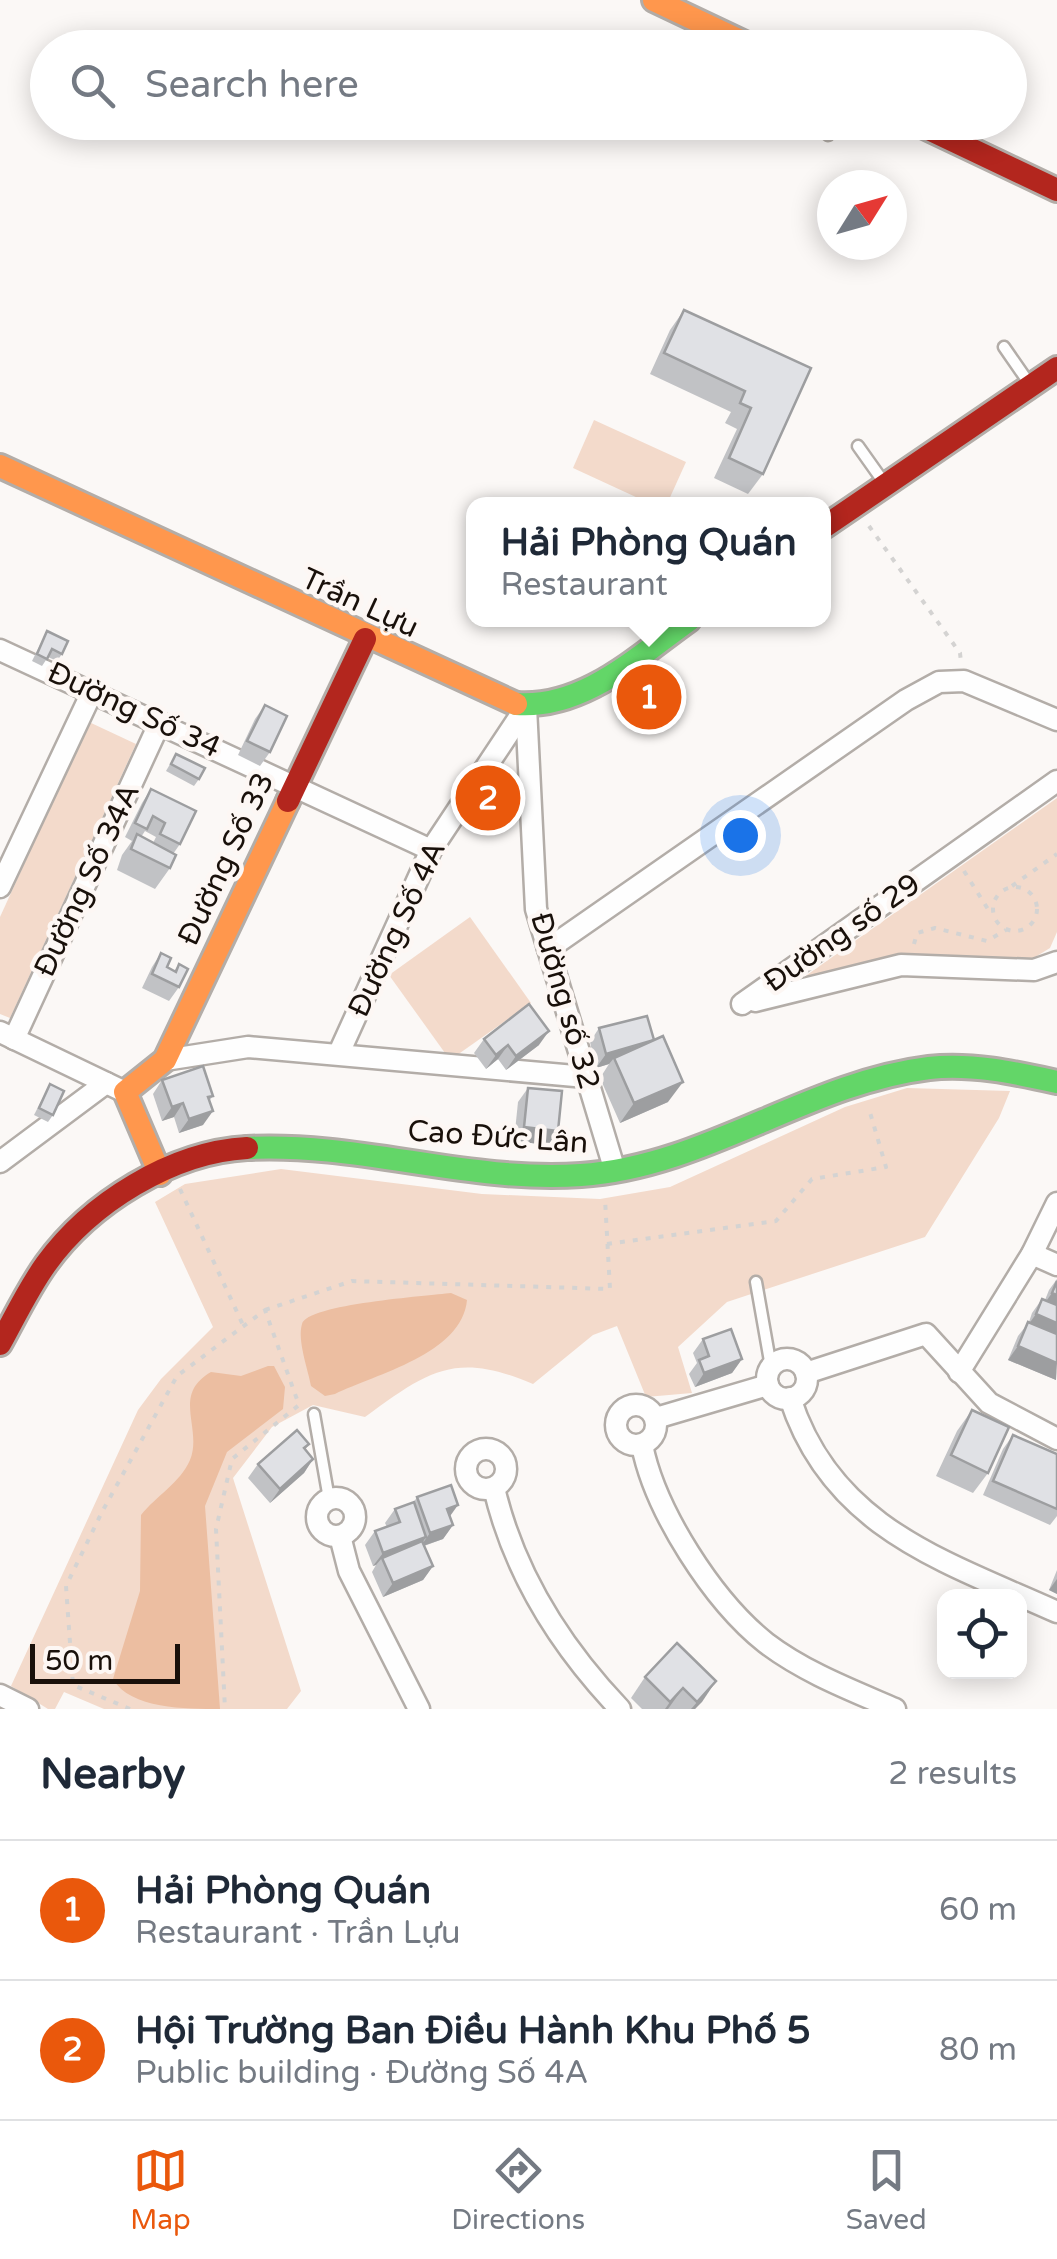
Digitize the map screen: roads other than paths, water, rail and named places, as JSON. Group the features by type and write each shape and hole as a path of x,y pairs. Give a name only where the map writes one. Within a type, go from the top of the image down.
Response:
{"street":[{"path":"654,0 716,30"},
{"path":"952,140 1057,190"},
{"path":"831,522 1057,368"},
{"name":"Trần Lựu","path":"0,466 495,701 526,708"},
{"path":"526,708 580,693 679,627"},
{"name":"Đường Số 33","path":"116,1087 164,1060 365,639"},
{"name":"Đường Số 34","path":"0,650 432,850"},
{"path":"548,949 906,700 939,682 964,681 1057,720"},
{"path":"0,887 93,690"},
{"name":"Đường Số 4A","path":"339,1053 432,850 526,708"},
{"name":"Đường số 32","path":"526,708 536,909 586,1077 609,1172"},
{"name":"Đường Số 34A","path":"7,1035 160,722"},
{"name":"Đường số 29","path":"1057,781 742,1004 908,965 1034,970 1057,962"},
{"path":"7,1035 116,1087 166,1171"},
{"path":"164,1060 248,1048 586,1077"},
{"name":"Cao Đức Lân","path":"0,1344 53,1255 106,1208 193,1158 274,1147 532,1175 609,1172 732,1138 862,1083 932,1068 1057,1082"},
{"path":"0,1162 116,1087"},
{"path":"959,1372 1032,1254 1057,1204"},
{"path":"1032,1254 1057,1265"},
{"path":"806,1373 926,1334 989,1403 1057,1439"},
{"path":"656,1418 769,1376 781,1360 793,1360 806,1373"},
{"path":"769,1376 776,1396 790,1398 802,1392 806,1373"},
{"path":"790,1398 814,1456 876,1522 929,1556 1057,1612"},
{"path":"634,1404 647,1408 656,1418 653,1438 642,1445 623,1441 616,1429 618,1416 634,1404"},
{"path":"642,1445 649,1480 662,1506 736,1614 766,1642 806,1668 895,1709"},
{"path":"494,1488 517,1562 544,1613 570,1652 620,1709"},
{"path":"329,1499 320,1507 317,1519 327,1534 340,1536 349,1570 419,1709"},
{"path":"0,1695 28,1709"}],"lane":[{"path":"1004,347 1031,386"},
{"path":"858,446 885,485"},
{"path":"756,1282 769,1376"},
{"path":"314,1414 329,1499"}],"place":[{"name":"Hải Phòng Quán","path":"649,697"},
{"name":"Hội Trường Ban Điều Hành Khu Phố 5","path":"488,798"}]}
